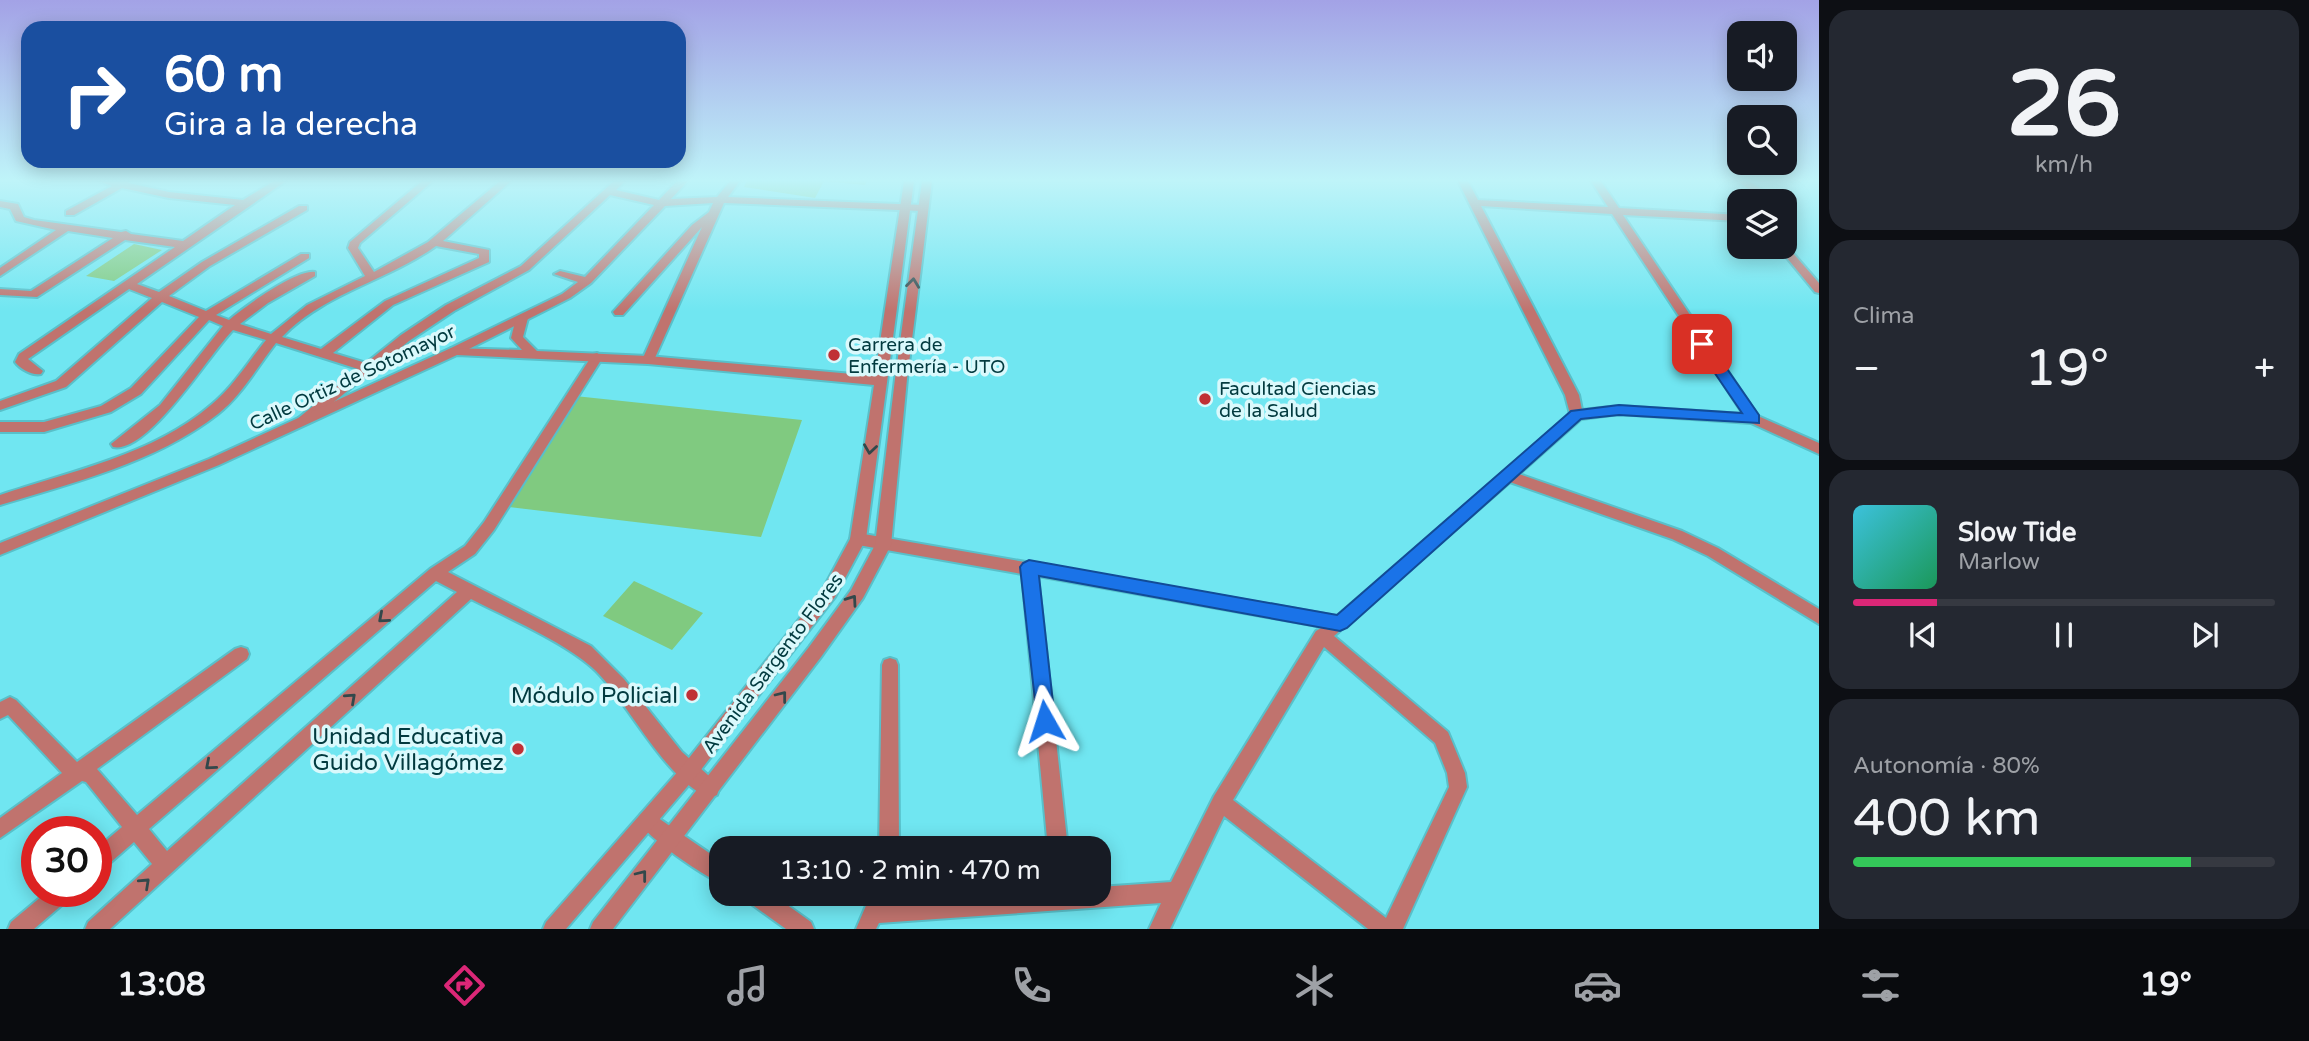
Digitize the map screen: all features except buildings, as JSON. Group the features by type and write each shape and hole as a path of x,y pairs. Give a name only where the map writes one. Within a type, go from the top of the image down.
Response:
{"street":[{"path":"44,224 64,229 126,234 186,245"},
{"path":"37,371 21,362 23,357 215,224"},
{"path":"0,406 61,384 159,298 206,264 275,224"},
{"path":"371,276 353,248 355,242 376,224"},
{"path":"0,500 123,459 174,438 238,388 272,339 316,304 407,260 454,224"},
{"path":"303,420 450,308 526,268 574,224"},
{"name":"Calle Ortiz de Sotomayor","path":"0,549 214,462 455,351 566,296 587,281 641,224"},
{"path":"619,313 699,224"},
{"path":"648,360 710,224"},
{"name":"Avenida Sargento Flores","path":"553,929 687,774 829,593 858,539 902,224"},
{"name":"Avenida Sargento Flores","path":"600,929 816,652 856,594 883,545 921,224"},
{"path":"1486,224 1572,395 1577,415"},
{"path":"1625,224 1754,419"},
{"path":"0,273 64,229"},
{"path":"0,292 33,295 126,234"},
{"path":"323,354 389,303 485,260 485,252 433,242"},
{"path":"0,426 44,426 106,409 136,391 206,316 305,256"},
{"path":"1793,259 1819,290"},
{"path":"118,444 151,424 170,406 231,325 311,274"},
{"path":"560,274 587,281"},
{"path":"130,285 231,325 368,368"},
{"path":"522,318 517,338 534,355"},
{"path":"884,349 904,350"},
{"path":"455,351 648,360 880,381"},
{"path":"112,849 435,573 470,550 489,526 597,357"},
{"path":"1159,929 1221,803 1322,636 1577,415 1619,410 1754,419 1819,449"},
{"path":"1506,475 1676,535 1713,552 1819,617"},
{"path":"858,539 1340,623"},
{"path":"1029,567 1057,836"},
{"path":"435,573 585,651 604,667 687,774 710,789"},
{"path":"95,929 469,591"},
{"path":"1322,636 1442,738 1456,773 1458,787 1392,929"},
{"path":"0,829 241,654"},
{"path":"889,836 890,665"},
{"path":"0,711 10,705 68,767 92,776 165,864"},
{"path":"1221,803 1384,929"},
{"path":"648,820 670,839 709,865"},
{"path":"1111,894 1177,891"},
{"path":"771,906 804,929"},
{"path":"873,912 949,906"},
{"path":"18,929 44,907"}],"green space":[{"path":"134,244 162,250 114,281 86,276"},
{"path":"575,396 802,420 761,537 509,507"},
{"path":"634,581 703,613 672,650 603,616"}],"place":[{"name":"Carrera de Enfermería - UTO","path":"834,355"},
{"name":"Facultad Ciencias de la Salud","path":"1205,399"},
{"name":"Módulo Policial","path":"692,695"},
{"name":"Unidad Educativa Guido Villagómez","path":"518,749"}],"route":[{"path":"1045,721 1029,567 1340,623 1577,415 1619,410 1754,419 1702,344"}]}
